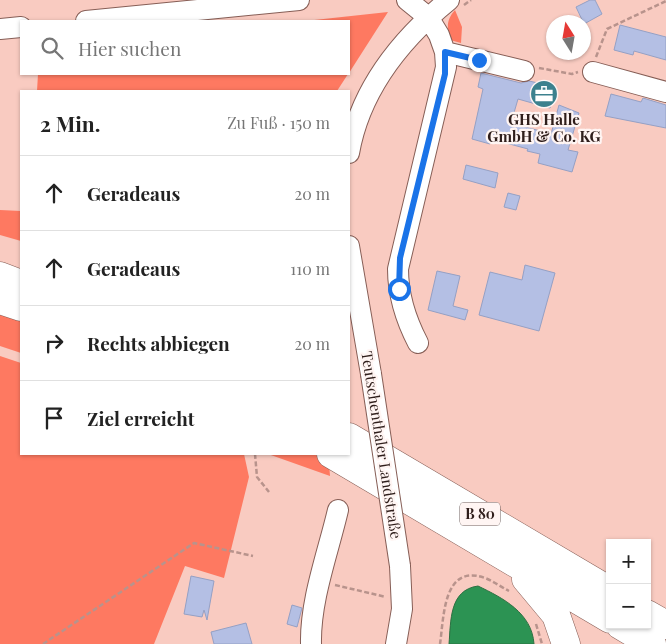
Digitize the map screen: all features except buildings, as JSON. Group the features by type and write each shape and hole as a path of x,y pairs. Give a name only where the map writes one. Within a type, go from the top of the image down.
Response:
{"highway":[{"path":"0,269 20,274"},
{"path":"0,276 20,284"},
{"path":"0,300 20,307"},
{"name":"B 80","path":"350,438 606,589"},
{"name":"B 80","path":"333,455 606,617"},
{"path":"498,552 548,603 561,625 566,644"},
{"path":"651,616 666,625"},
{"path":"627,629 652,644"}],"street":[{"path":"96,20 299,0"},
{"path":"407,0 428,17 445,52 443,82 400,258 399,289 409,326 418,343"},
{"path":"350,146 351,138 370,90 400,46 428,17 449,0"},
{"path":"0,29 20,27"},
{"path":"445,52 524,71"},
{"path":"593,72 666,92"},
{"name":"Teutschenthaler Landstraße","path":"350,252 372,374 400,566 402,609 396,644"},
{"path":"311,644 311,632 320,581 338,510"}],"path":[{"path":"524,71 541,68 572,74 593,72 598,47 607,29 666,1"},
{"path":"255,455 257,477 269,492"},
{"path":"43,644 194,543 253,556"},
{"path":"440,644 450,589 460,579 471,575 485,578 512,593"},
{"path":"320,581 390,598"},
{"path":"535,622 542,644"}],"shaded area":[{"path":"455,10 462,27 461,43 450,40 448,32 448,24"},
{"path":"388,12 350,71 350,20 314,20"},
{"path":"38,75 347,75 338,90 37,90"},
{"path":"0,210 20,211 20,241 0,235"},
{"path":"0,311 20,318 20,353 0,346"},
{"path":"0,356 20,363 20,455 244,455 249,477 224,578 185,566 154,644 0,644"},
{"path":"271,455 316,455 329,463 330,476"},
{"path":"478,586 506,601 522,615 532,633 534,644 449,644 451,617 457,600 469,589"}],"place":[{"name":"GHS Halle GmbH & Co. KG","path":"544,94"}],"route":[{"path":"399,289 398,269 400,258 440,99 446,67 445,52 479,60"}]}
